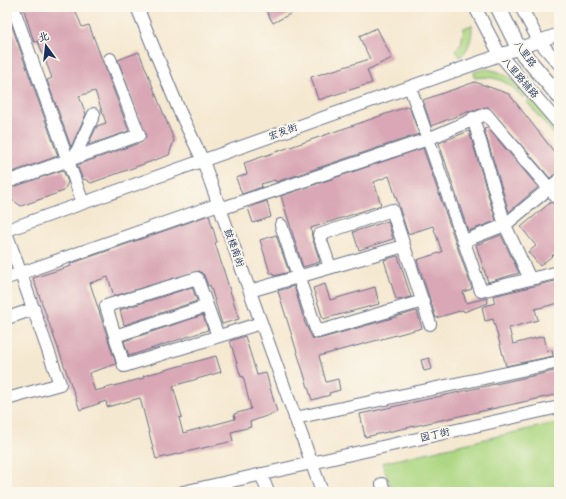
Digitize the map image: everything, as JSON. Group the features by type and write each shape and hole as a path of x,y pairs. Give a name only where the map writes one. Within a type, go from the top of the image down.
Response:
{"main road":[{"name":"八里路","path":"498,7 519,48 559,96"}],"street":[{"name":"鼓楼南街","path":"137,7 179,110 203,161 322,492"},
{"name":"八里路辅路","path":"475,7 500,55 559,124"},
{"path":"522,7 539,42 559,64"},
{"path":"11,11 71,159 83,203"},
{"name":"宏发街","path":"7,230 559,34"},
{"path":"7,182 139,135 110,59"},
{"path":"410,87 481,291 559,272"},
{"path":"71,159 94,114"},
{"path":"7,278 219,206 428,139 473,118 486,114 559,200"},
{"path":"473,118 505,225 530,279"},
{"path":"464,241 505,225 559,180"},
{"path":"330,267 319,235 392,210 430,324"},
{"path":"281,224 317,332 422,301"},
{"path":"7,235 60,384 7,399"},
{"path":"250,291 404,246"},
{"path":"218,336 197,278 106,306 124,366 218,336 261,322"},
{"path":"115,336 207,306"},
{"path":"7,318 34,309"},
{"path":"295,418 559,362"},
{"name":"园丁街","path":"183,492 559,407"},
{"path":"261,474 268,492"}],"green space":[{"path":"472,25 470,42 460,57 455,50 461,44 464,28"},
{"path":"484,69 497,71 513,80 526,95 523,98 513,88 496,79 482,77 475,78 474,72"},
{"path":"532,98 559,130 559,141 527,102"},
{"path":"559,422 559,492 393,492 382,463"}],"building":[{"path":"23,7 74,7 82,27 89,25 129,131 88,145 97,126 106,123 95,91 79,96 86,114 71,147 47,80 52,78 38,41 34,42"},
{"path":"264,7 288,7 292,13 273,23"},
{"path":"10,21 58,156 7,174 7,22"},
{"path":"377,28 392,58 367,70 372,83 318,100 311,77 370,59 359,36"},
{"path":"139,52 174,140 169,155 91,183 85,179 83,180 77,165 142,142 146,137 118,60"},
{"path":"475,82 509,94 559,158 559,173 550,178 488,107 470,111 431,126 423,100"},
{"path":"409,106 419,134 276,182 275,180 261,184 262,187 242,194 236,178 247,174 244,163"},
{"path":"488,128 538,187 509,212 484,129"},
{"path":"469,131 496,221 468,231 439,143"},
{"path":"423,148 472,289 463,292 466,303 487,298 488,303 464,312 463,310 436,318 417,260 442,252 433,226 408,234 389,176 374,182 381,205 311,228 312,237 320,262 303,267 281,196"},
{"path":"63,170 68,182 64,191 21,206 14,201 7,203 7,189"},
{"path":"267,201 271,217 253,223 248,208"},
{"path":"551,202 559,207 559,250 540,266 528,252 536,246 521,227"},
{"path":"209,215 217,242 215,243 239,319 222,324 210,285 208,286 204,275 199,271 114,296 108,277 90,283 116,364 89,373 95,391 216,356 221,372 173,386 182,417 179,418 183,433 235,419 234,414 251,409 243,376 241,377 230,341 245,336 257,375 266,373 277,412 250,422 251,427 231,432 233,441 156,459 140,398 107,407 106,401 80,410 33,278 71,266 70,264"},
{"path":"388,221 393,239 359,250 353,232"},
{"path":"276,235 289,272 274,276 273,273 270,273 260,240"},
{"path":"501,235 519,273 488,282 476,245"},
{"path":"398,256 411,297 399,300 396,299 384,260"},
{"path":"559,280 559,303 535,309 538,320 509,328 513,344 544,336 547,351 552,350 553,356 506,366 493,319 485,321 482,307 495,303 493,296"},
{"path":"325,284 330,300 375,287 379,304 323,319 313,288"},
{"path":"294,286 305,323 313,339 319,339 417,311 422,328 319,356 326,382 338,379 340,390 329,393 330,395 312,400 278,291"},
{"path":"192,287 197,301 124,325 120,310"},
{"path":"203,315 208,330 129,356 124,341"},
{"path":"429,358 432,369 424,371 421,360"},
{"path":"559,370 559,394 365,437 360,414"}]}
